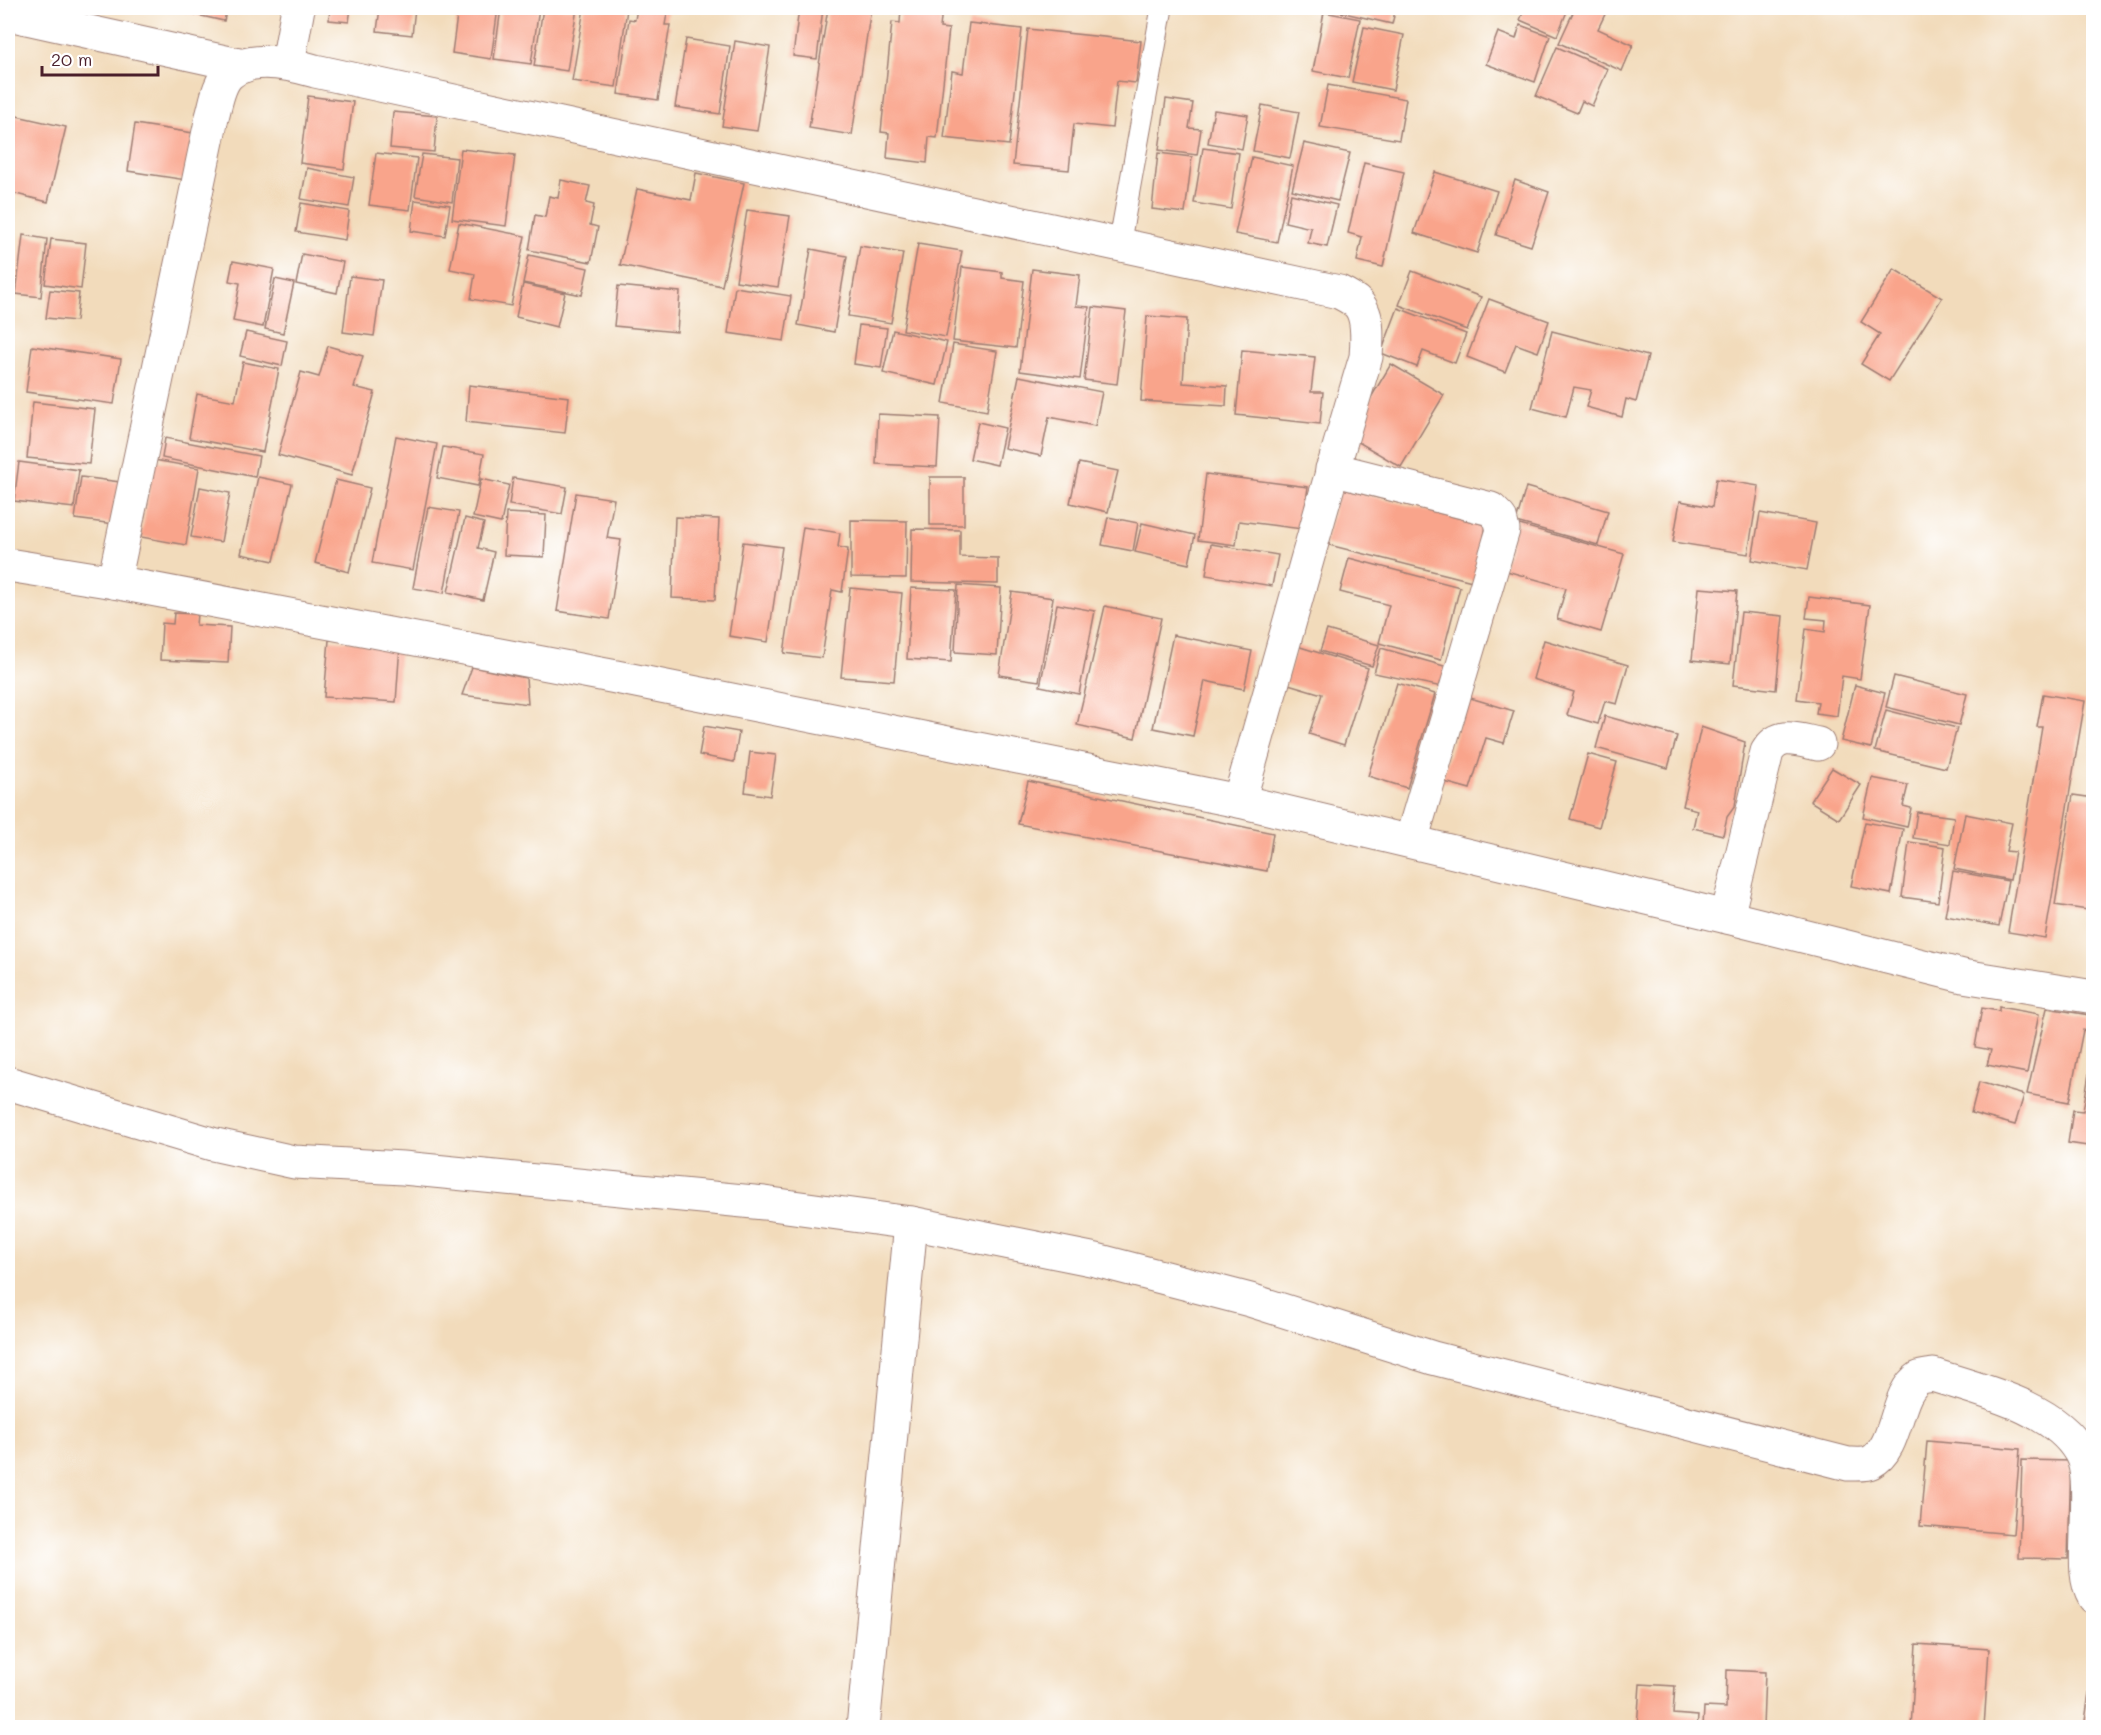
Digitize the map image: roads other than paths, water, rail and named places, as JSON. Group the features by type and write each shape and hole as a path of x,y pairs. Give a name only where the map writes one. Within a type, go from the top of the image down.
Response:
{"street":[{"path":"288,63 298,8"},
{"path":"8,15 244,66"},
{"path":"114,582 220,88 229,74 244,66 262,62 288,63 315,71 1339,292 1358,304 1364,316 1367,338 1366,357 1332,469 1307,565 1239,801"},
{"path":"1332,469 1491,509 1500,518 1503,530 1411,841"},
{"path":"8,565 114,582 610,676 1239,801 1727,917 1963,976 2094,998"},
{"path":"1727,917 1767,752 1776,741 1786,738 1818,744"},
{"path":"8,1083 212,1144 294,1162 403,1168 741,1201 911,1223 1096,1260 1250,1300 1433,1358 1848,1464 1869,1464 1882,1455 1912,1386 1920,1378 1933,1375 2036,1410 2067,1436 2081,1452 2087,1489 2087,1575 2094,1597"},
{"path":"862,1728 911,1223"}],"lane":[{"path":"1119,246 1162,8"}]}
